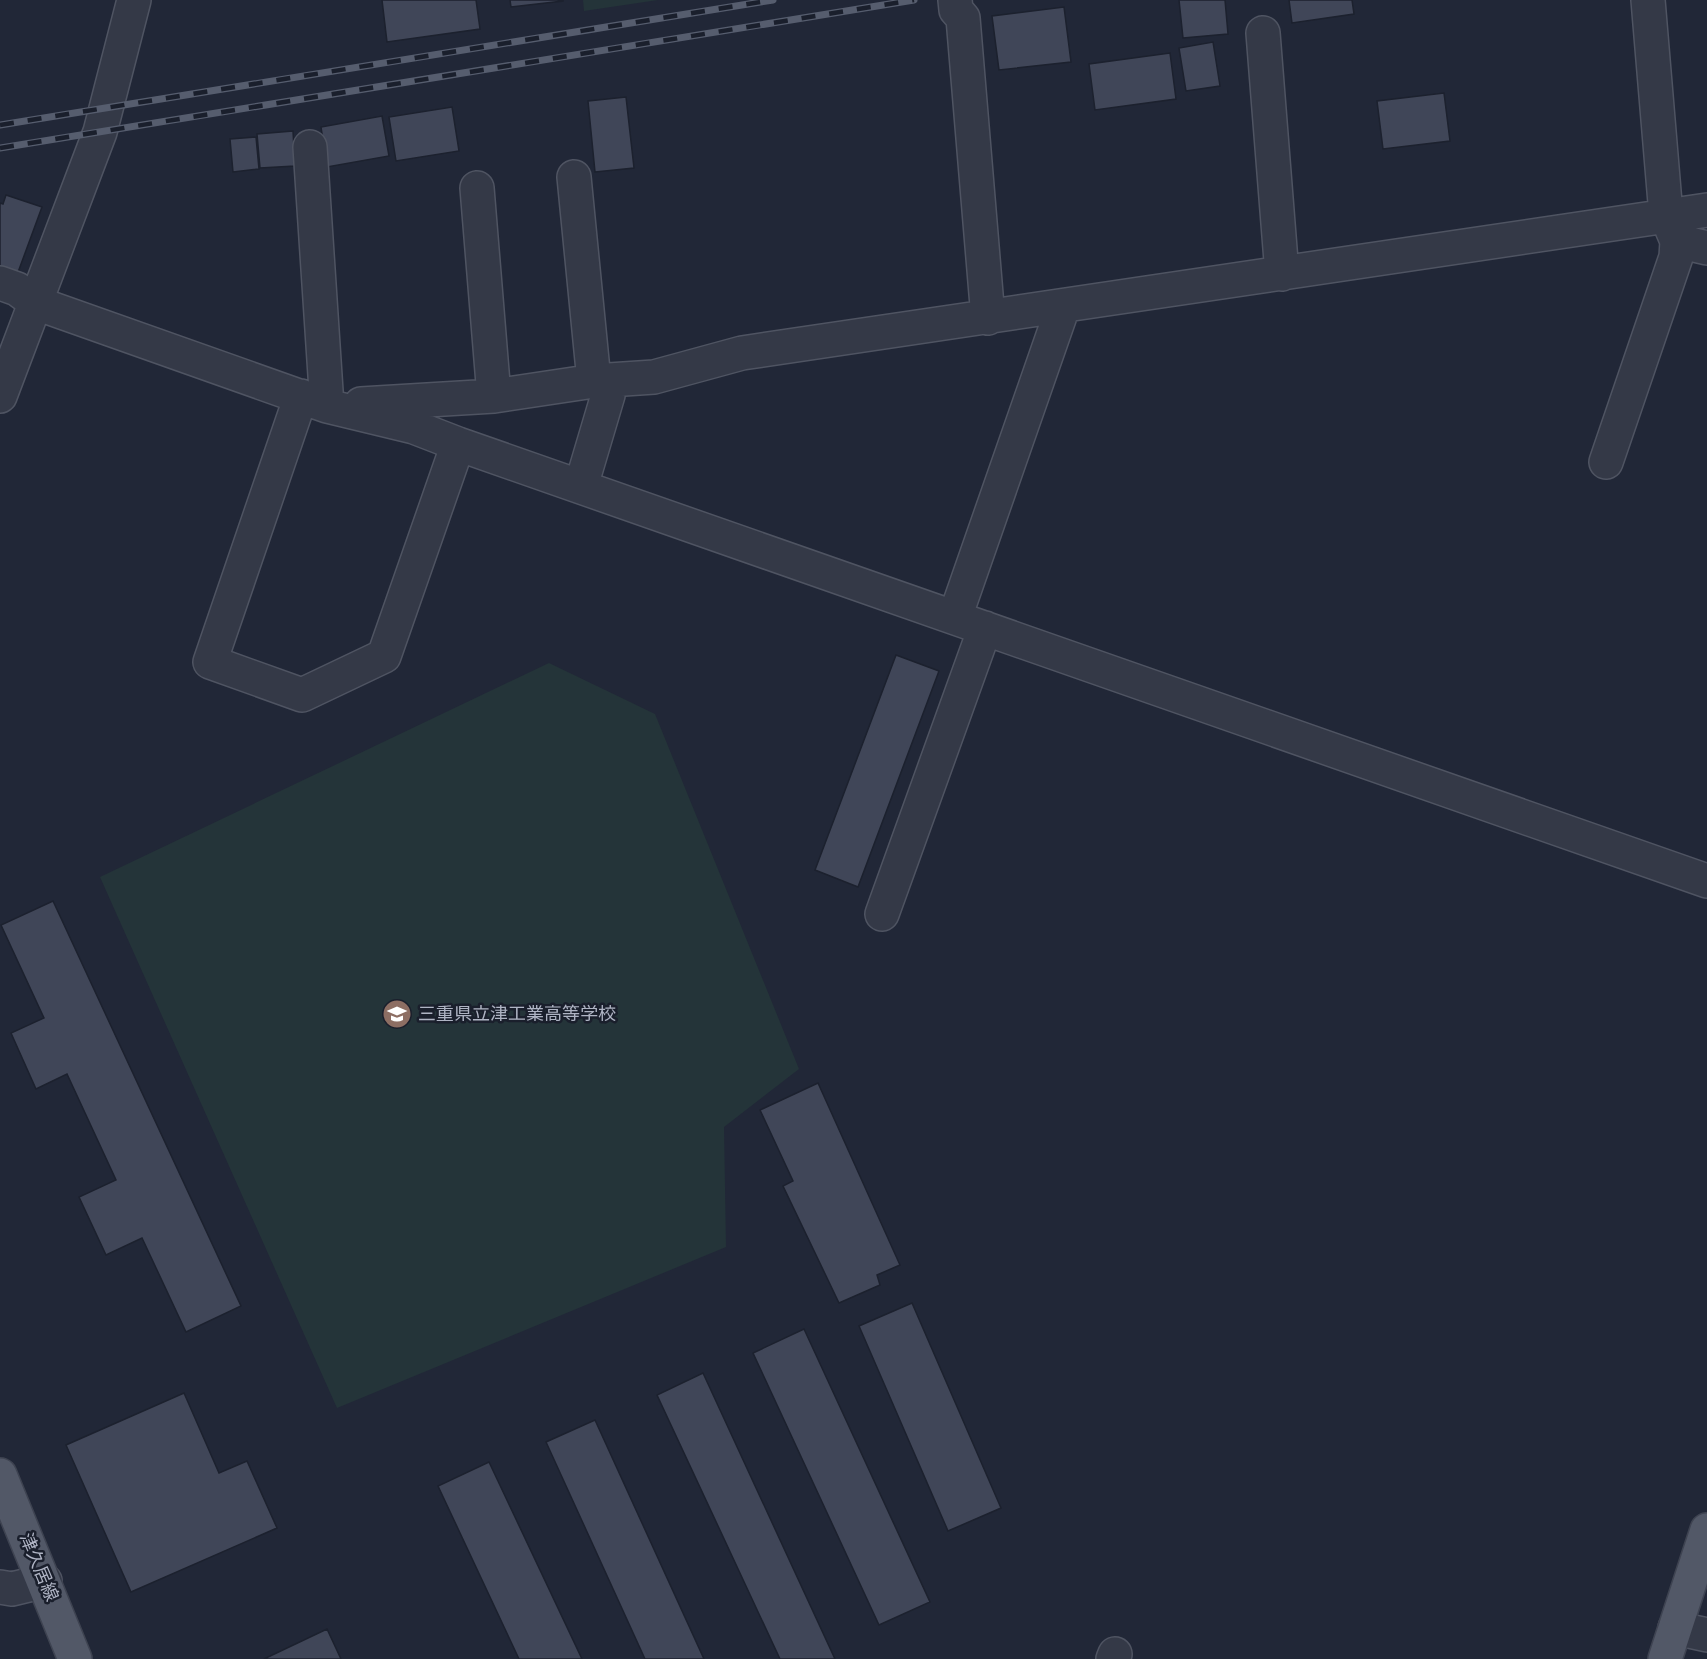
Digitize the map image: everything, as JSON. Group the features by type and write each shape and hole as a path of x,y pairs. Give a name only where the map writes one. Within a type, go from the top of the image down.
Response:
{"main road":[{"name":"津久居線","path":"0,1475 75,1659"},
{"path":"1665,1659 1707,1530"}],"street":[{"path":"0,396 100,132 134,0"},
{"path":"955,0 956,10 963,18 988,318"},
{"path":"1606,462 1683,235 1648,0"},
{"path":"1263,33 1282,273"},
{"path":"310,147 314,401 210,662 302,695 384,656 458,444"},
{"path":"574,177 602,381 608,394 580,486"},
{"path":"477,189 494,396"},
{"path":"314,401 494,396 602,381 654,377 742,353 1282,273 1683,235 1707,210"},
{"path":"0,283 17,289 36,303 314,401 414,427 1707,881"},
{"path":"955,617 1063,307"},
{"path":"882,914 985,628"},
{"path":"0,1587 12,1589 45,1581"},
{"path":"1675,1628 1707,1635"}],"shaded area":[{"path":"583,0 658,0 584,11"},
{"path":"549,663 655,714 799,1069 724,1127 726,1247 337,1408 100,877"}],"building":[{"path":"382,0 476,0 480,29 387,42"},
{"path":"510,0 563,0 563,1 511,7"},
{"path":"1179,0 1225,0 1228,34 1183,38"},
{"path":"1289,0 1352,0 1354,14 1292,23"},
{"path":"1064,7 1071,62 999,70 992,16"},
{"path":"1213,42 1220,86 1186,91 1179,48"},
{"path":"1170,53 1176,99 1095,110 1089,64"},
{"path":"1444,93 1450,141 1383,149 1377,101"},
{"path":"626,97 634,168 595,172 588,101"},
{"path":"452,107 459,151 396,161 389,117"},
{"path":"382,116 389,156 327,167 321,127"},
{"path":"293,131 295,166 260,168 257,134"},
{"path":"256,137 259,169 233,172 230,139"},
{"path":"6,195 42,207 17,275 0,269 0,203 3,204"},
{"path":"896,655 939,671 858,887 815,870"},
{"path":"53,901 241,1306 186,1332 142,1238 106,1255 79,1197 116,1180 67,1074 36,1089 11,1033 44,1018 1,925"},
{"path":"818,1083 900,1265 877,1275 880,1285 839,1303 783,1186 793,1181 760,1110"},
{"path":"912,1303 1001,1508 948,1531 859,1326"},
{"path":"804,1329 930,1602 879,1625 753,1353"},
{"path":"703,1373 835,1659 780,1659 657,1395"},
{"path":"184,1393 219,1473 247,1461 277,1528 131,1592 66,1445"},
{"path":"595,1420 704,1659 645,1659 546,1442"},
{"path":"489,1462 582,1659 519,1659 438,1486"},
{"path":"327,1629 341,1659 264,1659"}],"railway":[{"path":"0,125 773,0"},
{"path":"0,148 914,0"}],"place":[{"name":"三重県立津工業高等学校","path":"397,1014"}]}
